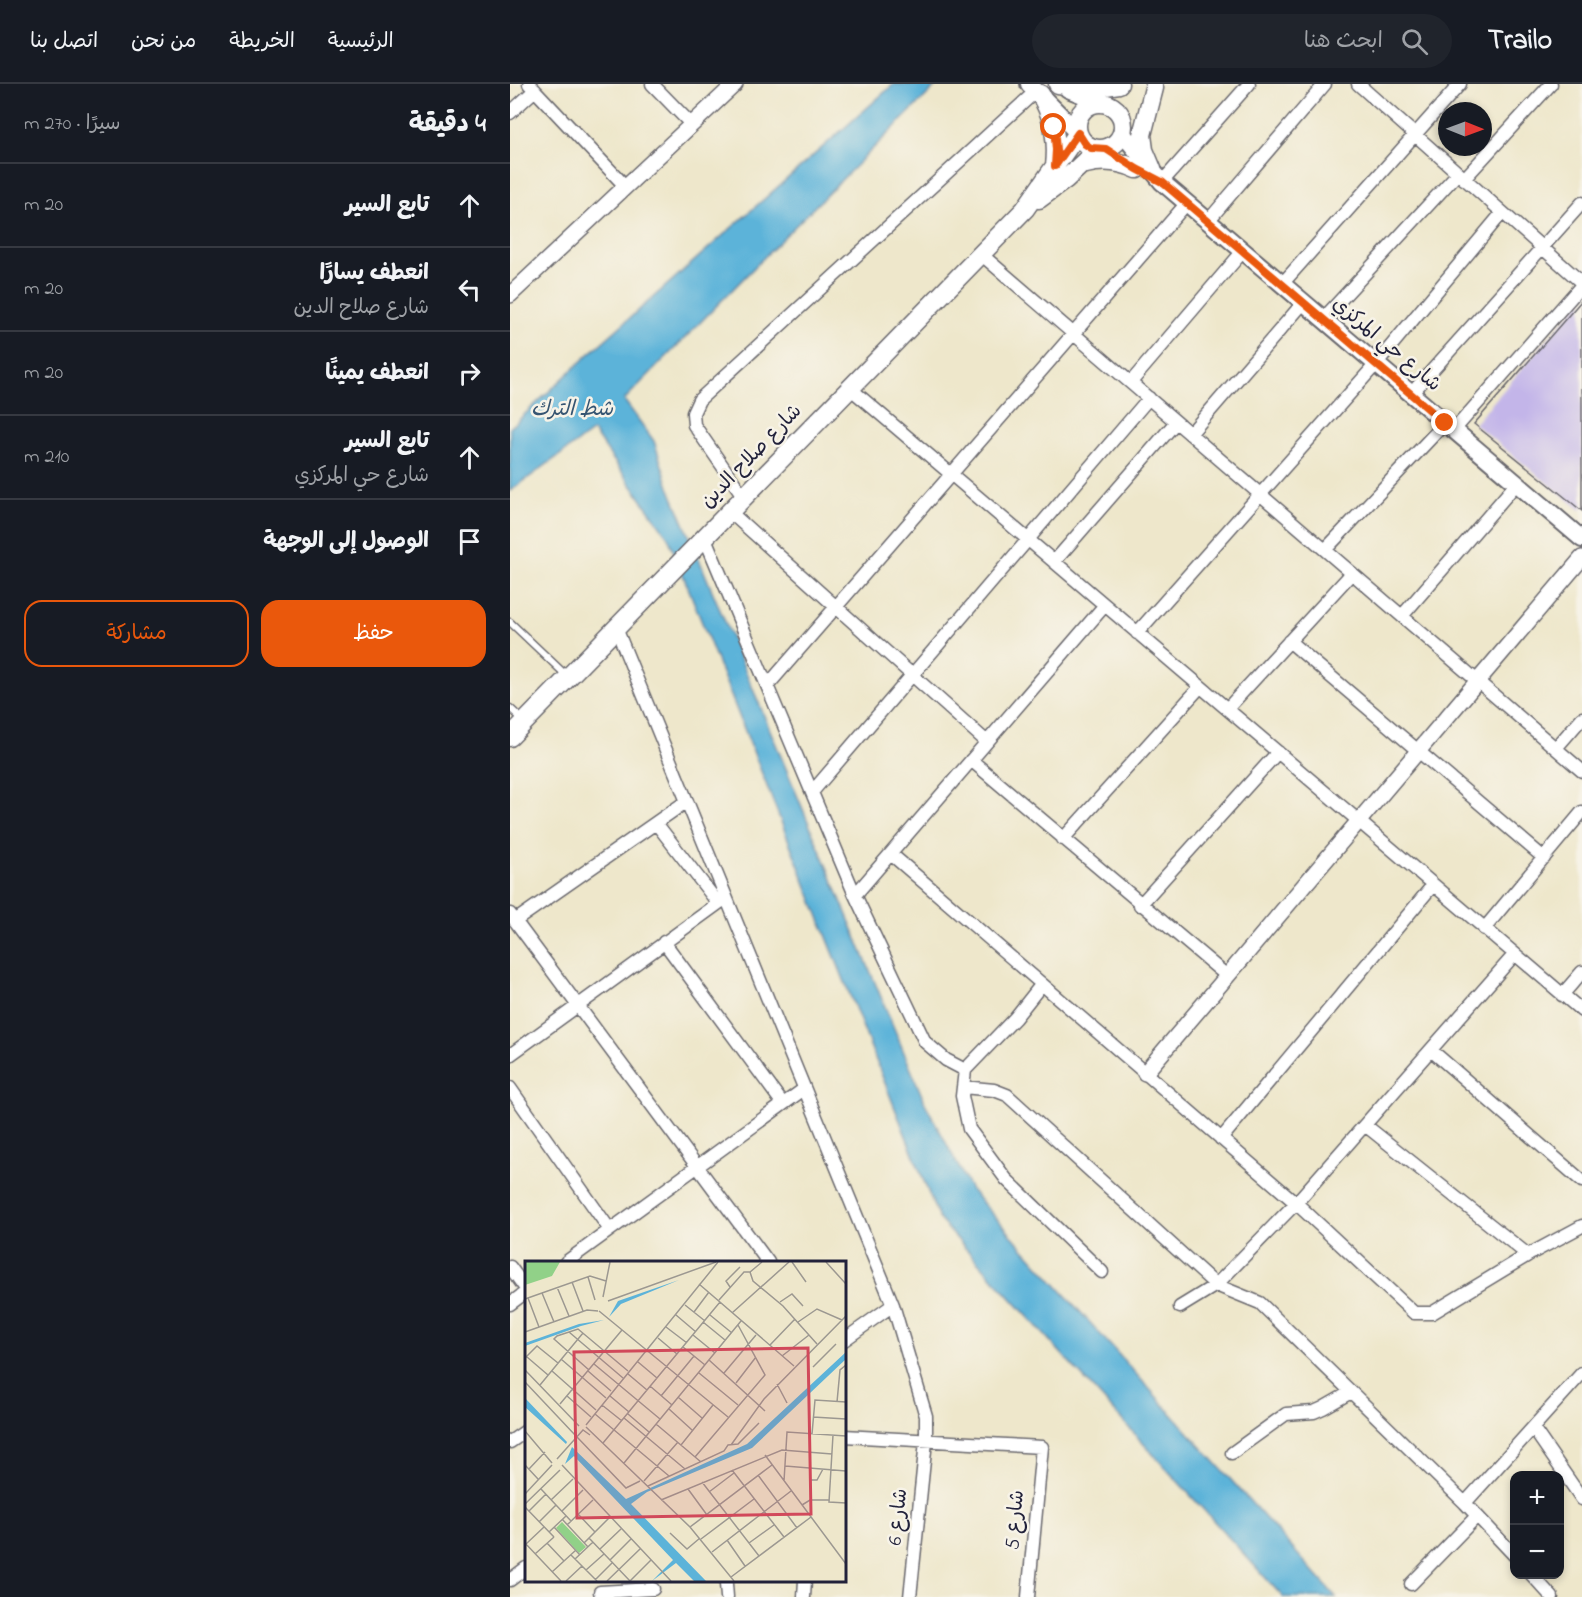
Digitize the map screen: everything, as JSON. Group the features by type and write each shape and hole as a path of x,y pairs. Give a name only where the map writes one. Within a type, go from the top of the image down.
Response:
{"main road":[{"path":"1057,84 1092,88 1119,84"},
{"path":"1057,84 1105,103 1116,110 1122,121 1123,130"},
{"path":"1078,133 1080,114 1090,105 1105,103 1133,84"},
{"path":"1150,174 1142,135 1155,86"},
{"path":"1035,90 1078,133 1085,144 1102,149 1116,143 1155,86"},
{"path":"1035,90 1049,110 1054,127 1055,166"},
{"name":"شارع حي المركزي","path":"1123,130 1150,174"},
{"name":"شارع صلاح الدين","path":"510,737 982,255 1025,209 1078,133"},
{"name":"شارع حي المركزي","path":"1102,149 1150,174 1186,203 1582,539"},
{"name":"شارع صلاح الدين","path":"1025,209 1102,149"},
{"path":"1079,167 1088,163 1108,161 1128,165 1150,174"}],"street":[{"path":"652,84 692,125"},
{"path":"510,294 735,84"},
{"path":"1150,174 1249,84"},
{"path":"1208,221 1325,84"},
{"path":"1325,550 1449,426 1582,284 1358,84"},
{"path":"1282,284 1460,84"},
{"path":"1323,319 1551,84"},
{"path":"510,113 532,87 626,187"},
{"path":"744,497 694,424 693,412 699,400 1035,90"},
{"path":"1411,394 1582,202"},
{"path":"768,685 1186,203"},
{"path":"1137,633 1376,364 1502,213"},
{"path":"1131,382 1243,251"},
{"path":"982,255 1582,771"},
{"path":"1190,434 1304,302"},
{"path":"851,389 1582,1011"},
{"path":"813,791 1149,398"},
{"path":"1054,562 1176,422"},
{"path":"1402,616 1517,483"},
{"path":"730,512 987,742"},
{"path":"705,538 855,895 925,1042 946,1060 965,1070"},
{"path":"1145,1073 1582,558"},
{"path":"1227,709 1352,573"},
{"path":"855,895 1105,605"},
{"name":"شارع 6","path":"616,628 687,801 722,900 804,1089 893,1305 926,1416 926,1441 910,1597"},
{"path":"1289,641 1544,858"},
{"path":"1063,839 1200,687"},
{"path":"1556,748 1582,718"},
{"path":"1140,905 1278,753"},
{"path":"971,760 1140,905 1227,976"},
{"path":"687,801 513,918 697,1166 764,1261"},
{"path":"1484,928 1582,812"},
{"path":"510,1055 722,900 656,823"},
{"path":"891,854 1296,1203 1414,1313 1432,1313 1528,1255 1582,1226"},
{"path":"1221,1139 1433,885"},
{"path":"664,942 783,1104"},
{"path":"1180,1307 1216,1285 1296,1203 1515,954"},
{"path":"1562,995 1582,972"},
{"path":"1042,984 1015,1018 965,1070 962,1096 969,1129 1006,1179 1102,1272"},
{"path":"1431,1050 1582,1181"},
{"path":"963,1087 994,1090 1007,1095 1216,1285 1260,1302 1465,1503 1510,1551"},
{"path":"510,1088 610,1230"},
{"path":"569,1261 804,1089"},
{"path":"1365,1125 1528,1255"},
{"path":"510,1267 525,1289"},
{"path":"510,1304 525,1291"},
{"path":"846,1339 893,1305"},
{"path":"1465,1503 1582,1373"},
{"path":"1232,1453 1286,1414 1314,1412 1351,1392"},
{"path":"1533,1428 1582,1499"},
{"path":"510,1442 525,1432"},
{"path":"846,1436 926,1441"},
{"name":"شارع 5","path":"926,1441 1042,1448 1028,1597"},
{"path":"1411,1584 1477,1516"},
{"path":"510,1580 525,1569"},
{"path":"1535,1579 1552,1597"},
{"path":"804,1597 805,1582"},
{"path":"726,1584 726,1597"},
{"path":"598,1590 653,1589"}],"lane":[{"path":"510,622 568,677"},
{"path":"510,708 525,722"}],"water":[{"name":"شط الترك","path":"894,84 938,84 624,400 654,441 669,487 925,1103 971,1190 1336,1597 1283,1597 939,1219 668,537 593,431 510,491 510,428 588,355"}],"building":[{"path":"1582,300 1582,511 1474,424"}],"route":[{"path":"1054,127 1055,166 1078,133 1085,144 1091,148 1106,149 1162,182 1445,423"}]}
